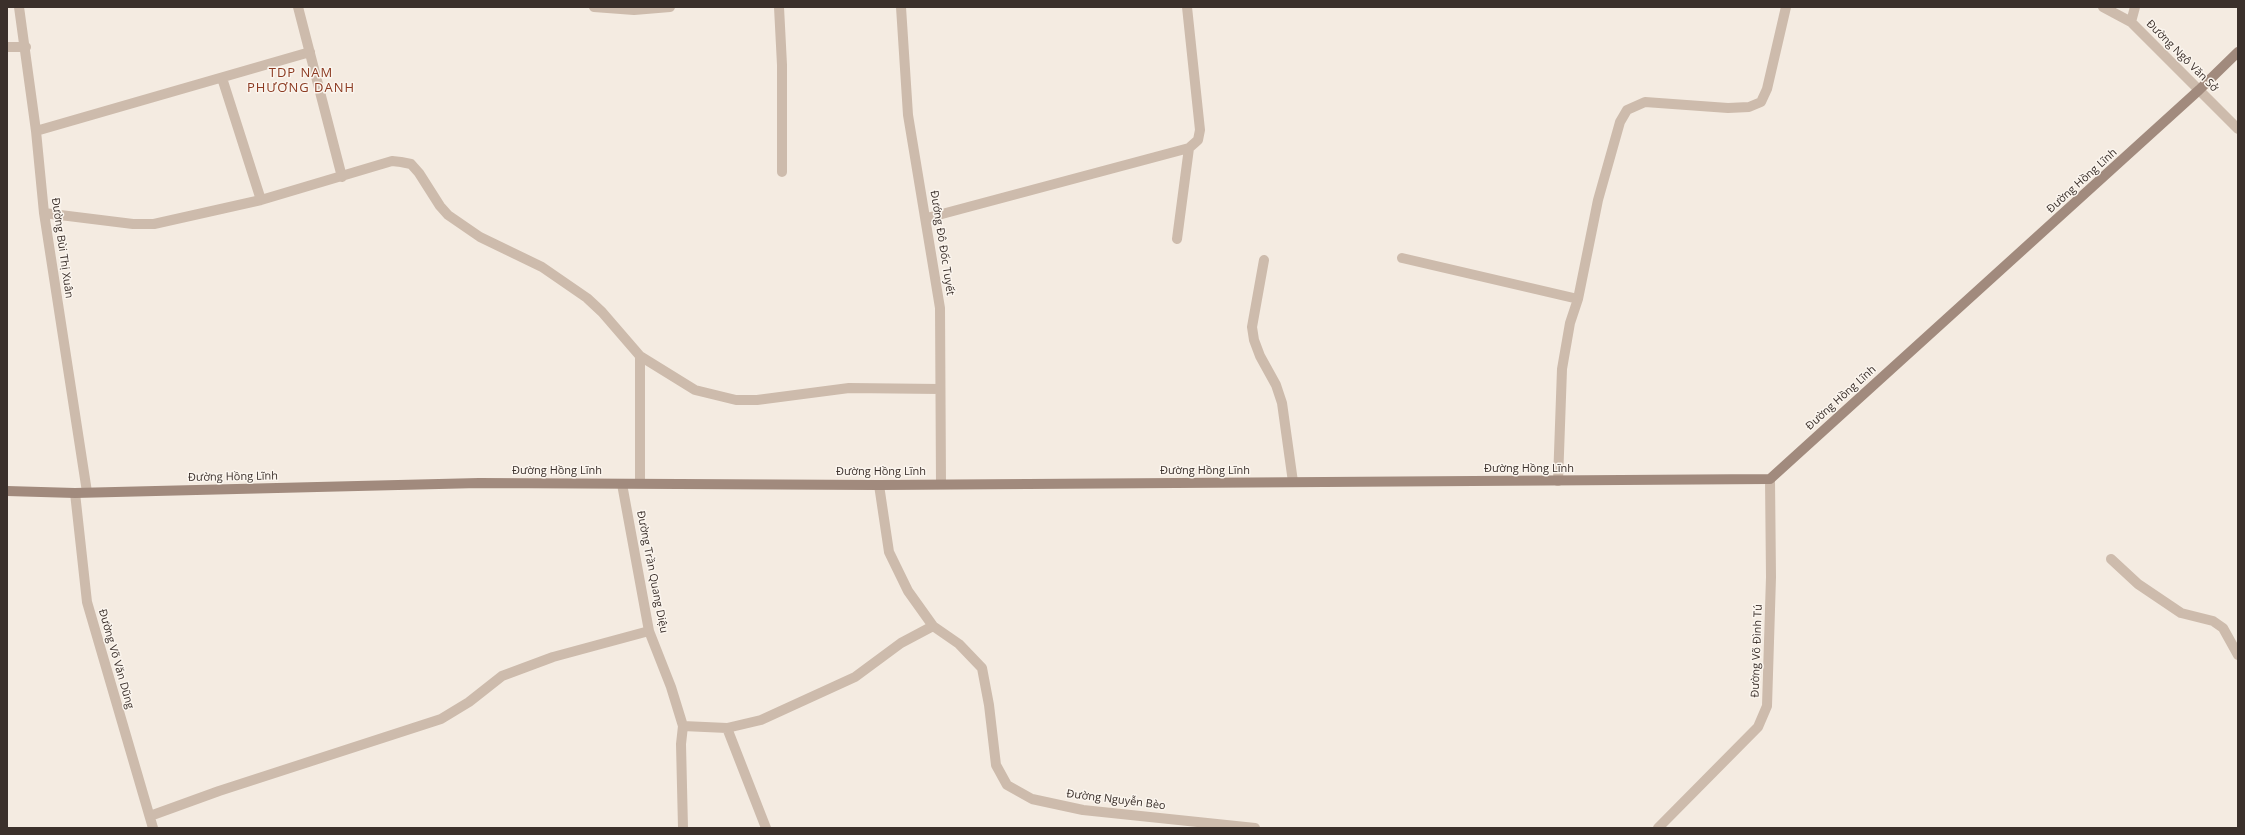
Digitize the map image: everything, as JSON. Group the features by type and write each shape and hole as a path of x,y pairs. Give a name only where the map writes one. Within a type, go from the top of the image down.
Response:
{"street":[{"name":"Đường Bùi Thị Xuân","path":"19,7 26,47 44,213 87,492"},
{"path":"298,7 342,177"},
{"path":"594,7 634,10 670,7"},
{"path":"779,7 782,65 782,172"},
{"name":"Đướng Đô Đốc Tuyết","path":"901,7 908,115 927,218 940,308 941,484"},
{"path":"927,218 1189,148 1198,140 1200,130 1187,7"},
{"path":"1558,481 1562,369 1570,323 1578,299 1598,200 1620,122 1627,110 1645,102 1728,108 1749,107 1761,102 1767,89 1786,7"},
{"name":"Đường Ngô Văn Sở","path":"2103,7 2131,22 2238,129"},
{"path":"2131,22 2135,7"},
{"path":"7,47 26,47"},
{"path":"36,131 310,52"},
{"name":"Đường Hồng Lĩnh","path":"7,491 74,493 479,483 941,484 1770,479 2199,90 2238,52"},
{"path":"222,78 260,200"},
{"path":"1177,239 1189,148"},
{"path":"44,213 133,224 154,224 260,200 392,161 411,164 448,215 480,237 542,267 587,298 602,312 640,356 695,390 736,400 757,400 849,388 940,389"},
{"path":"1402,258 1578,299"},
{"path":"1264,260 1252,327 1258,351 1276,385 1282,403 1293,482"},
{"path":"640,356 640,483"},
{"name":"Đường Võ Đình Tú","path":"1658,828 1758,727 1767,706 1771,577 1770,479"},
{"name":"Đường Trần Quang Diệu","path":"622,484 649,631 671,687 683,726 681,744 683,828"},
{"name":"Đường Nguyễn Bèo","path":"880,484 889,552 908,592 933,626 959,644 982,668 990,705 996,765 1007,785 1032,800 1083,810 1191,825 1255,828"},
{"name":"Đường Võ Văn Dũng","path":"74,493 87,602 153,828"},
{"path":"2111,559 2138,584 2181,613 2213,621 2223,628 2238,655"},
{"path":"683,726 727,728 761,720 855,677 901,643 933,626"},
{"path":"150,816 226,789 441,719 469,702 502,676 553,658 649,631"},
{"path":"727,728 766,828"}],"district":[{"name":"TDP NAM PHƯƠNG DANH","path":"301,80"}]}
